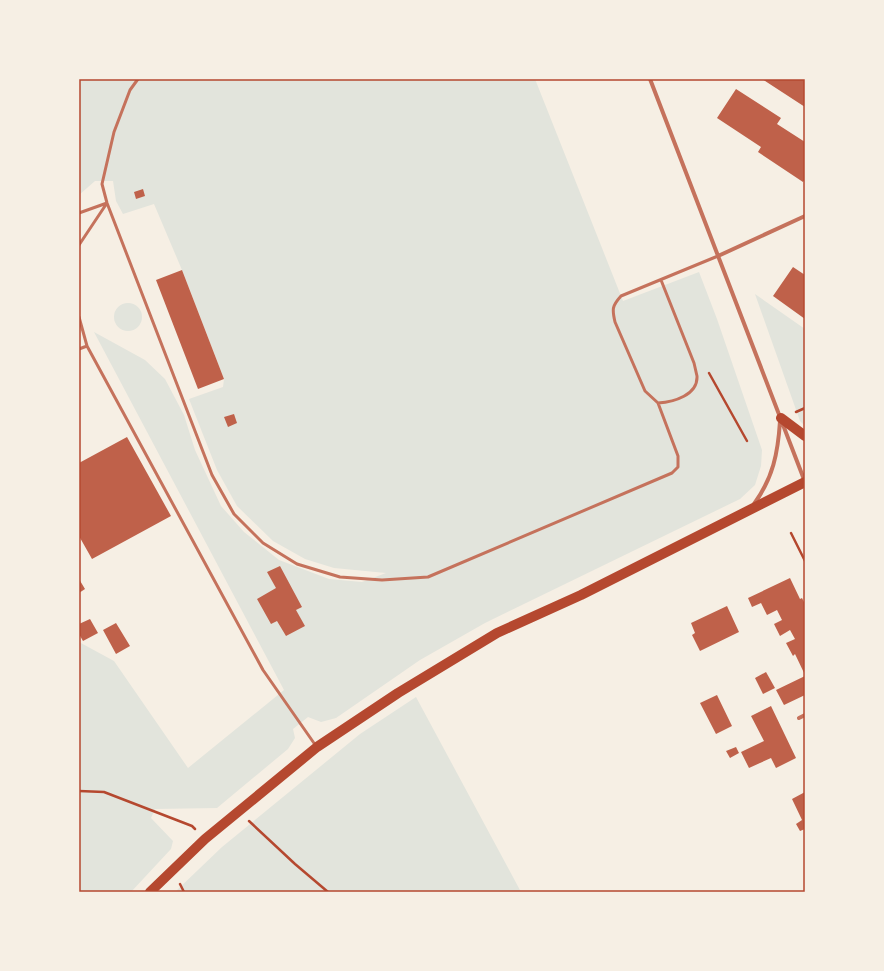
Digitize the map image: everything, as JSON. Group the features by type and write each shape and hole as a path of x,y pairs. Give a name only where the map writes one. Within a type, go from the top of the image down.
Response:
{"main road":[{"path":"780,418 805,436"},
{"path":"150,892 206,839 317,748 398,693 497,633 581,595 805,482"}],"street":[{"path":"650,79 805,482"},
{"path":"718,256 805,216"},
{"path":"750,510 763,493 772,473 778,448 780,418"},
{"path":"799,718 805,715"}],"lane":[{"path":"138,79 130,90 114,132 102,184 107,203 212,475 234,514 263,543 297,564 340,577 382,580 428,577 672,473 678,466 678,456 658,403 645,391 615,322 612,310 615,303 621,296 718,256"},
{"path":"79,213 107,203"},
{"path":"79,245 107,203"},
{"path":"658,403 669,403 687,395 694,388 697,377 694,363 661,280"},
{"path":"79,317 86,346 263,670 317,748"},
{"path":"79,349 86,346"}],"path":[{"path":"791,533 805,561"},
{"path":"79,791 104,792 192,826 206,839"},
{"path":"239,811 295,864 328,892"}],"shaded area":[{"path":"79,79 535,79 623,301 699,272 717,319 762,450 761,466 755,485 740,499 485,623 420,660 336,718 321,722 308,717 293,729 295,738 288,749 217,808 155,809 151,818 173,841 171,849 131,892 79,892 79,642 114,661 188,768 284,690 94,332 145,360 165,379 184,415 195,450 221,506 244,532 279,560 329,579 362,582 386,573 334,568 305,559 273,541 237,506 217,470 189,399 223,387 224,379 182,270 154,204 123,214 116,201 113,181 95,181 79,195"},
{"path":"755,294 805,329 805,426 800,421"},
{"path":"128,303 134,304 138,307 141,311 141,323 138,327 134,330 128,331 122,330 118,327 115,323 114,317 115,311 118,307 122,304"},
{"path":"416,697 521,892 175,892 222,847 360,734"}],"building":[{"path":"762,79 805,79 805,107"},
{"path":"736,89 781,118 777,124 805,142 805,179 803,182 758,152 761,147 717,118"},
{"path":"143,189 145,196 136,199 134,192"},
{"path":"793,267 805,275 805,319 773,296"},
{"path":"182,270 224,379 198,389 156,280"},
{"path":"234,414 237,423 228,427 224,417"},
{"path":"127,437 171,516 92,559 79,536 79,463"},
{"path":"280,566 302,607 296,610 305,626 286,636 277,621 271,624 257,599 276,588 267,572"},
{"path":"790,578 800,599 802,598 805,604 805,675 795,654 793,656 786,643 795,639 790,630 780,636 774,624 782,620 777,610 767,615 761,603 752,607 748,598"},
{"path":"79,579 85,589 79,593"},
{"path":"727,606 739,632 700,651 692,635 695,633 691,623"},
{"path":"90,619 98,633 83,641 79,634 79,624"},
{"path":"116,623 130,646 116,654 103,630"},
{"path":"766,672 775,688 763,694 755,678"},
{"path":"805,676 805,695 784,705 776,690"},
{"path":"717,695 732,726 716,734 700,703"},
{"path":"771,706 796,758 776,768 771,758 749,768 741,752 764,741 751,716"},
{"path":"736,747 739,753 730,758 726,751"},
{"path":"805,792 805,829 800,831 796,824 802,820 792,799"}]}
